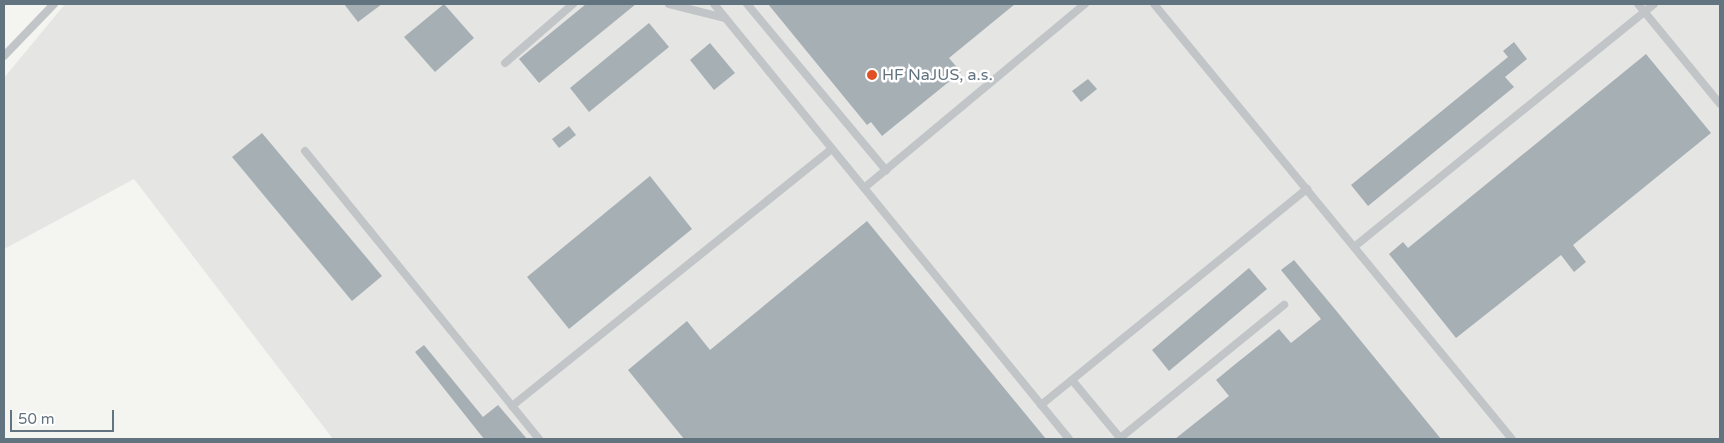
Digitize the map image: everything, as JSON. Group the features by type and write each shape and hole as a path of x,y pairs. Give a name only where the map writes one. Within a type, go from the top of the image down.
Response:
{"lane":[{"path":"4,56 54,4"},
{"path":"505,63 573,4"},
{"path":"669,4 725,18"},
{"path":"714,4 1069,439"},
{"path":"747,4 886,170"},
{"path":"864,188 1085,4"},
{"path":"1154,4 1512,439"},
{"path":"1638,4 1720,104"},
{"path":"1354,247 1654,4"},
{"path":"512,406 832,149"},
{"path":"306,151 539,439"},
{"path":"1041,405 1307,189"},
{"path":"1072,380 1120,439 1284,305"}],"shaded area":[{"path":"65,4 1720,4 1720,439 333,439 134,179 4,249 4,78"}],"building":[{"path":"344,4 382,4 358,22"},
{"path":"444,4 474,38 435,72 404,37"},
{"path":"586,4 636,4 539,83 519,59"},
{"path":"768,4 1015,4 949,58 961,72 882,136 871,122 867,125"},
{"path":"649,23 669,47 589,112 570,88"},
{"path":"1514,42 1527,59 1505,77 1514,87 1368,206 1351,185 1508,57 1503,51"},
{"path":"710,43 735,73 714,90 690,60"},
{"path":"1646,54 1711,133 1573,245 1586,262 1574,272 1561,255 1456,338 1389,254 1403,242 1408,248"},
{"path":"1088,79 1097,89 1081,102 1072,91"},
{"path":"569,126 576,135 559,148 552,139"},
{"path":"262,133 382,276 352,301 232,157"},
{"path":"650,176 692,229 569,329 527,277"},
{"path":"867,221 1046,439 684,439 628,370 687,321 710,350"},
{"path":"1294,260 1441,439 1175,439 1229,396 1216,380 1233,366 1279,329 1291,343 1321,319 1281,270"},
{"path":"1249,268 1267,289 1169,371 1152,350"},
{"path":"424,345 483,417 498,405 527,439 484,439 415,352"}],"place":[{"name":"HF NaJUS, a.s.","path":"872,75"}]}
